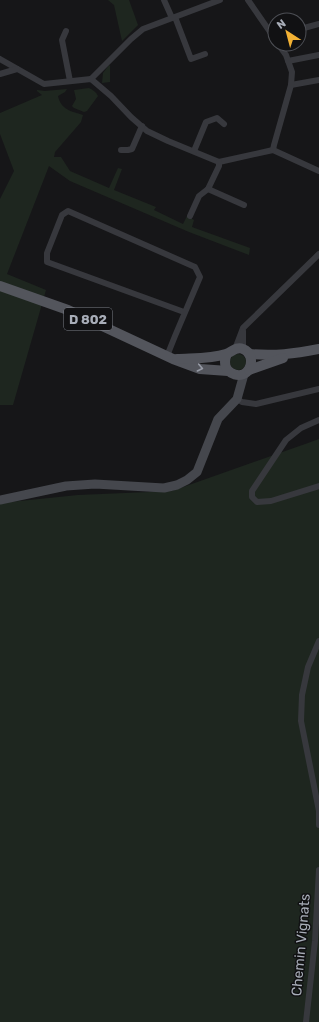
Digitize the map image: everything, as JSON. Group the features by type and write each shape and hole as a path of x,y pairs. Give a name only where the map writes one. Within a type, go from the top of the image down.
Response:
{"main road":[{"name":"D 802","path":"0,286 68,310 171,358 200,369 230,372"},
{"path":"171,358 208,357 239,351 266,355 294,354 319,349"},
{"path":"239,351 252,362 247,372"},
{"path":"239,351 225,362 230,372 238,375 294,354"}],"street":[{"path":"164,0 191,59 205,54"},
{"path":"0,59 44,84 91,79 143,29 220,0"},
{"path":"248,0 267,27"},
{"path":"307,27 319,24"},
{"path":"66,31 62,40 70,81"},
{"path":"273,150 292,84 292,72 284,52"},
{"path":"288,61 319,55"},
{"path":"0,74 17,69"},
{"path":"91,79 147,131 220,162 273,150 319,171"},
{"path":"292,84 319,80"},
{"path":"194,151 206,122 217,118 224,124"},
{"path":"121,150 128,150 132,148 142,126"},
{"path":"190,216 199,196 208,189 220,162"},
{"path":"208,189 244,205"},
{"path":"171,358 169,351 174,336 200,277 195,267 68,211 62,215 47,253 47,262 184,312"},
{"path":"239,351 243,328 319,254"},
{"path":"230,372 237,384 238,396 242,402 256,404 319,389"},
{"path":"0,500 66,486 95,484 164,488 177,485 187,480 197,472 218,419 238,396 247,372"},
{"path":"319,420 301,428 286,440 252,491 252,497 257,502 271,501 319,486"},
{"path":"319,641 308,667 302,695 301,721 318,811 319,825"},
{"name":"Chemin Vignats","path":"306,1022 315,941 319,870"}],"shaded area":[{"path":"108,0 129,0 138,25 122,41 114,5"},
{"path":"109,65 110,82 102,83 103,73"},
{"path":"89,88 98,96 87,111 84,112 74,108 72,106 76,99 74,90"},
{"path":"67,89 58,96 59,101 67,109 83,115 81,122 55,152 54,157 61,157 70,171 109,188 118,168 122,169 114,190 156,207 154,210 183,224 187,216 194,220 192,227 250,248 249,255 189,232 70,181 49,166 7,274 46,290 13,405 0,405 0,199 14,171 0,134 0,113 42,95 37,90 45,91"},
{"path":"235,354 241,354 246,359 244,368 241,370 235,370 230,365 230,359"},
{"path":"319,439 319,1022 0,1022 0,503 78,495 172,491"}]}
